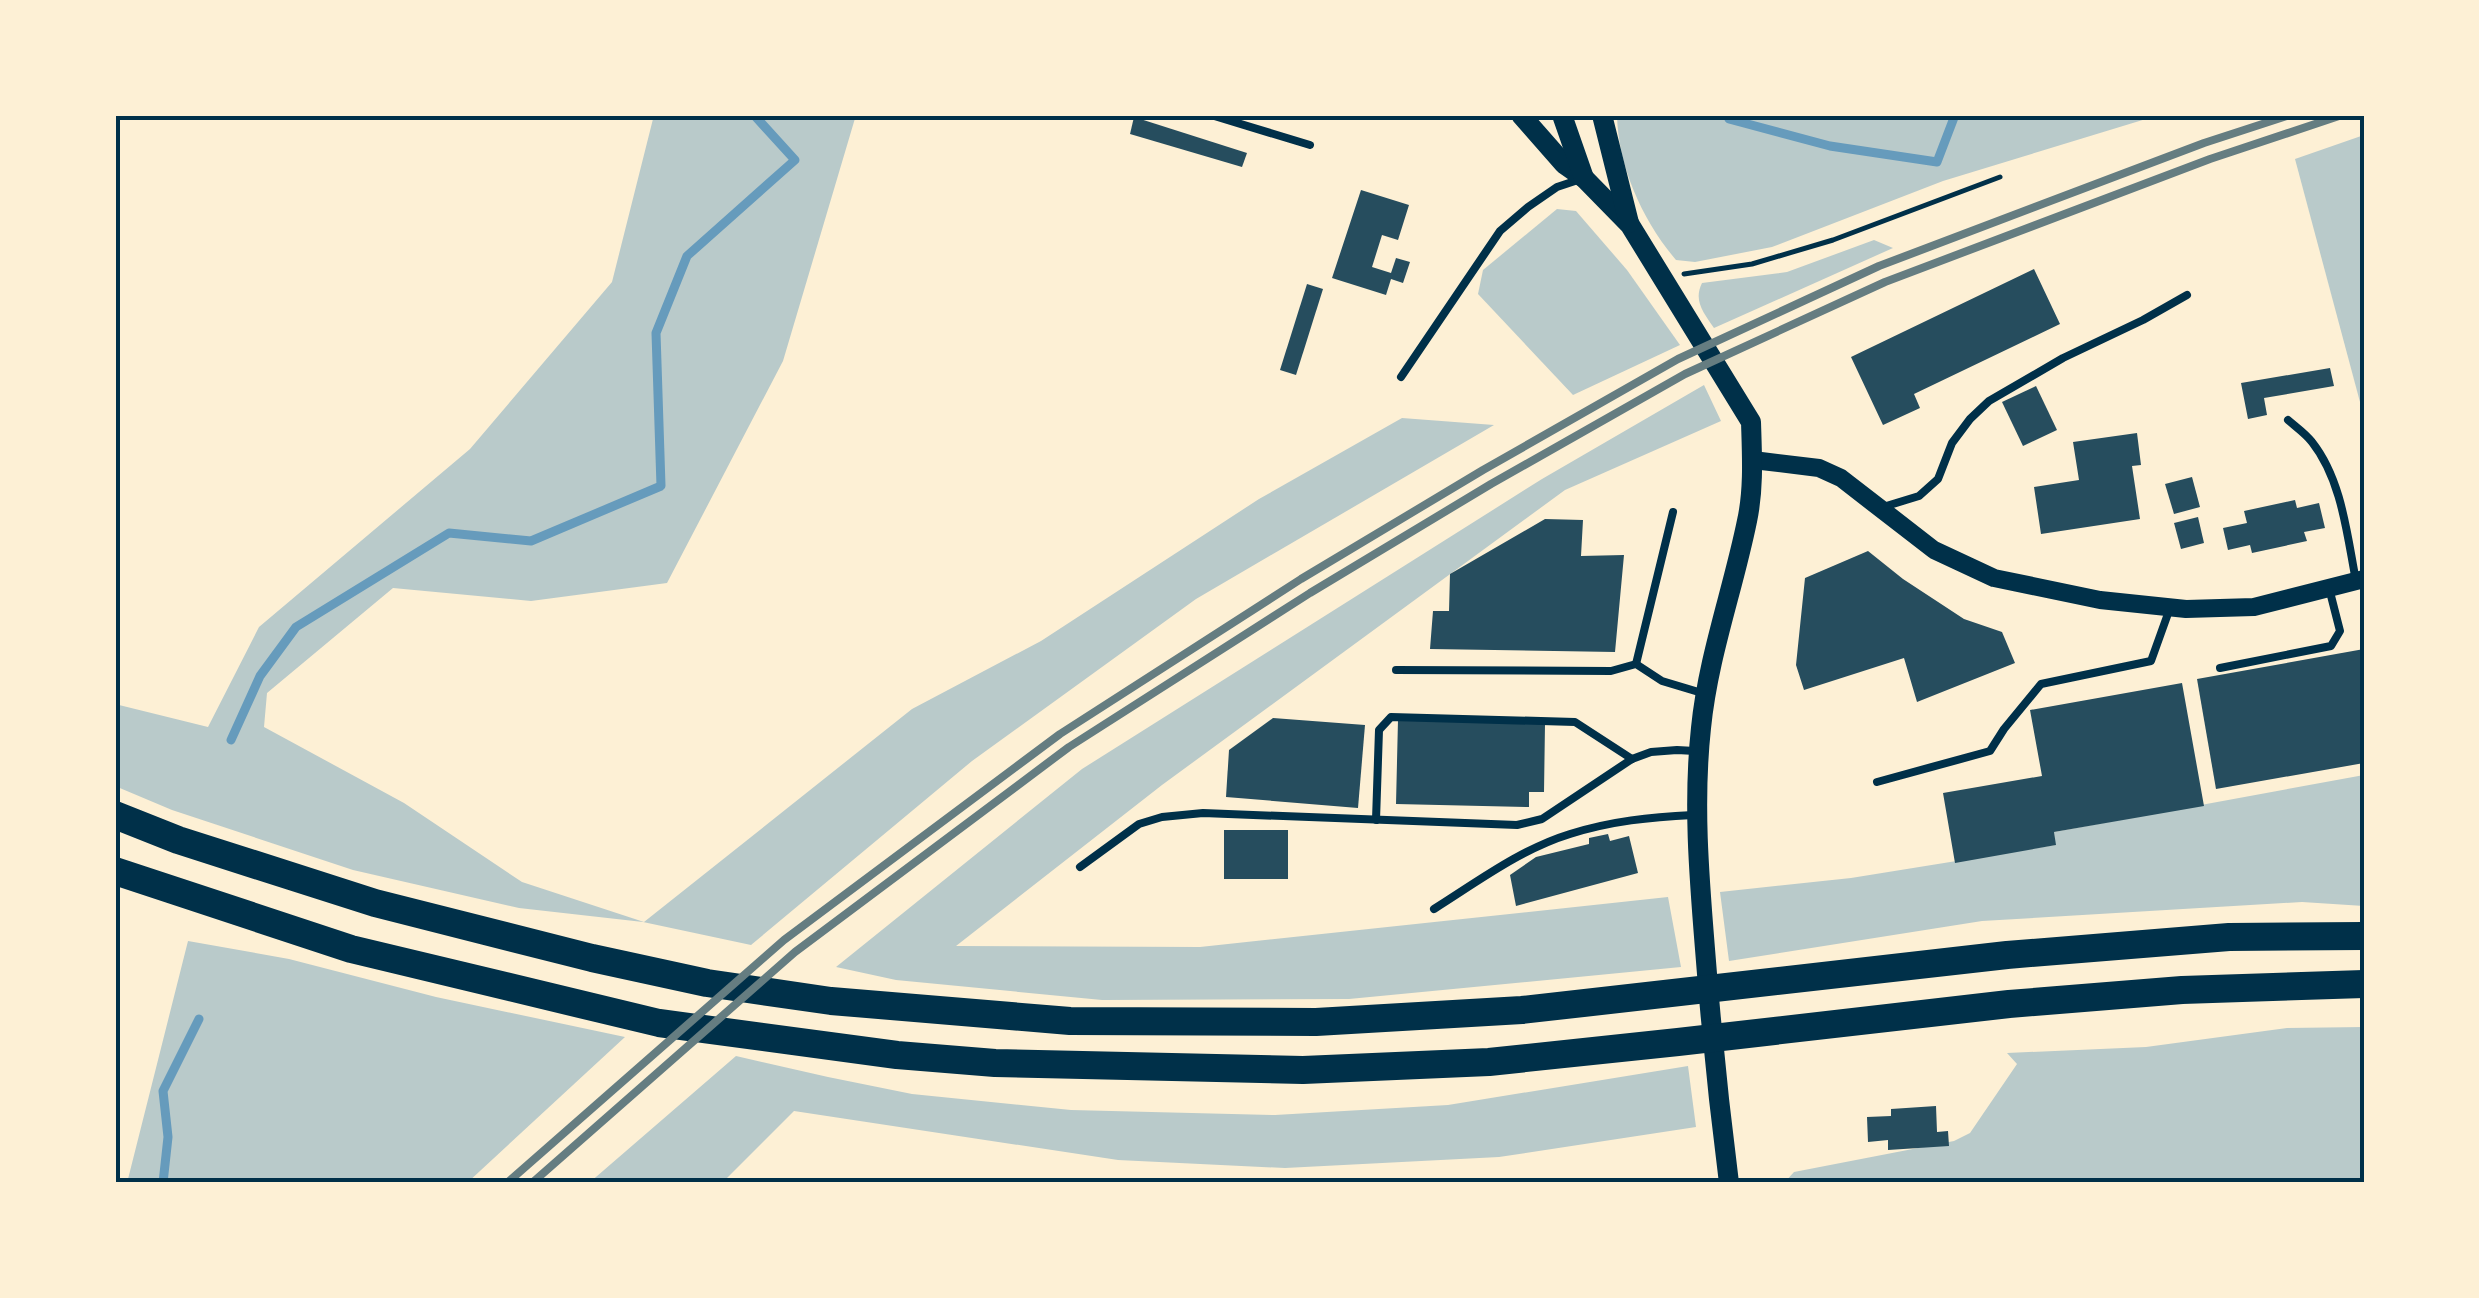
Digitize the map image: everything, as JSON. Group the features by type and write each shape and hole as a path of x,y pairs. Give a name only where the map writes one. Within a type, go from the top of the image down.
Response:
{"highway":[{"path":"115,815 178,840 375,903 707,984 831,1001 1070,1021 1316,1022 1522,1010 2007,955 2229,938 2364,936"},
{"path":"115,871 351,949 659,1023 802,1044 995,1064 1303,1070 1488,1062 2047,1001 2182,990 2364,984"}],"main road":[{"path":"1521,115 1564,164 1584,178 1630,226 1751,422 1753,460 1748,518 1706,694 1698,815 1706,965 1729,1183"},
{"path":"1562,115 1584,178"},
{"path":"1602,115 1630,226"}],"street":[{"path":"1753,460 1818,468 1841,478 1934,550 1994,578 2100,600 2186,610 2254,607 2360,580"}],"lane":[{"path":"1211,115 1310,145"},
{"path":"1402,378 1500,231 1558,187 1584,178"},
{"path":"1878,508 1920,496 1938,479 1952,443 1989,401 2062,358 2187,295"},
{"path":"2288,420 2311,441 2326,466 2360,580"},
{"path":"1636,664 1672,512"},
{"path":"2220,668 2331,646 2340,631 2328,588"},
{"path":"1877,782 1990,750 2041,684 2151,661 2170,608"},
{"path":"1396,670 1611,671 1636,664 1662,681 1706,694"},
{"path":"1376,820 1379,730 1391,717 1574,722 1632,758"},
{"path":"1080,866 1139,824 1162,817 1203,813 1517,825 1542,820 1632,758 1651,752 1700,752"},
{"path":"1434,909 1516,858 1568,834 1631,819 1698,815"}],"path":[{"path":"1665,284 1832,240 2000,177"}],"shaded area":[{"path":"654,115 856,115 783,361 667,583 531,601 393,588 267,693 264,727 404,803 522,882 644,922 912,709 1041,641 1259,499 1402,418 1494,425 1196,599 972,761 751,945 643,922 519,908 353,870 172,810 115,786 115,704 208,727 259,627 470,449 612,282"},
{"path":"1617,115 2159,115 1943,181 1772,247 1695,262 1676,260 1643,211 1627,173"},
{"path":"2364,135 2364,417 2295,159"},
{"path":"1557,209 1576,211 1627,270 1680,345 1573,395 1478,294 1483,270"},
{"path":"1874,240 1893,248 1714,328 1701,307 1702,283 1787,272"},
{"path":"1704,385 1721,421 1565,490 1162,785 956,946 1200,947 1668,897 1681,967 1349,999 1102,1000 896,980 836,967 1082,769 1542,479"},
{"path":"2364,775 2364,906 2302,902 1982,921 1729,961 1720,892 1851,878 2055,845 2054,832"},
{"path":"188,941 289,959 436,997 625,1037 467,1183 127,1183"},
{"path":"2364,1027 2364,1183 1784,1183 1794,1172 1954,1141 1970,1133 2017,1064 2007,1053 2146,1047 2287,1028"},
{"path":"736,1056 912,1094 1071,1110 1275,1115 1448,1105 1688,1066 1696,1127 1499,1157 1285,1168 1118,1160 794,1111 722,1183 589,1183"}],"building":[{"path":"1134,117 1247,153 1242,167 1130,134"},
{"path":"1361,190 1409,205 1398,240 1382,235 1372,267 1391,273 1396,258 1410,262 1403,283 1391,279 1386,295 1332,278"},
{"path":"2034,269 2060,324 1914,394 1920,408 1883,425 1851,357"},
{"path":"1307,284 1323,289 1296,375 1280,370"},
{"path":"2330,368 2334,386 2264,398 2267,415 2248,419 2241,383"},
{"path":"2036,386 2057,430 2023,446 2002,402"},
{"path":"2137,433 2141,465 2132,466 2140,519 2041,534 2034,487 2079,480 2073,442"},
{"path":"2192,477 2200,507 2174,514 2165,484"},
{"path":"2295,500 2297,508 2319,503 2325,528 2304,532 2307,541 2252,553 2250,545 2228,550 2223,528 2247,523 2244,511"},
{"path":"2198,517 2204,543 2181,549 2174,523"},
{"path":"1545,519 1583,520 1581,556 1624,555 1615,652 1430,649 1433,611 1449,611 1450,574"},
{"path":"1868,551 1964,619 2002,632 2015,663 1917,702 1904,658 1804,690 1796,665 1805,578"},
{"path":"2364,649 2364,763 2216,789 2197,679"},
{"path":"2182,683 2204,806 2054,832 2056,845 1955,863 1943,793 2042,776 2030,710"},
{"path":"1273,718 1365,725 1358,808 1226,797 1229,750"},
{"path":"1398,720 1545,724 1544,792 1529,792 1529,807 1396,804"},
{"path":"1224,830 1288,830 1288,879 1224,879"},
{"path":"1608,834 1610,841 1629,836 1638,873 1516,906 1510,875 1536,857 1589,844 1589,838"},
{"path":"1936,1106 1937,1132 1948,1131 1949,1146 1888,1150 1888,1140 1868,1142 1867,1117 1891,1116 1891,1109"}],"waterway":[{"path":"231,740 260,676 296,627 449,533 531,541 661,486 656,333 687,256 795,160 754,115"},
{"path":"1729,119 1830,146 1937,162 1955,115"},
{"path":"163,1183 168,1137 163,1091 199,1019"}],"railway":[{"path":"507,1183 784,940 1060,734 1301,579 1678,359 1879,266 2204,143 2290,115"},
{"path":"532,1183 795,952 1069,747 1310,593 1491,484 1685,374 1885,282 2210,159 2342,115"}]}
